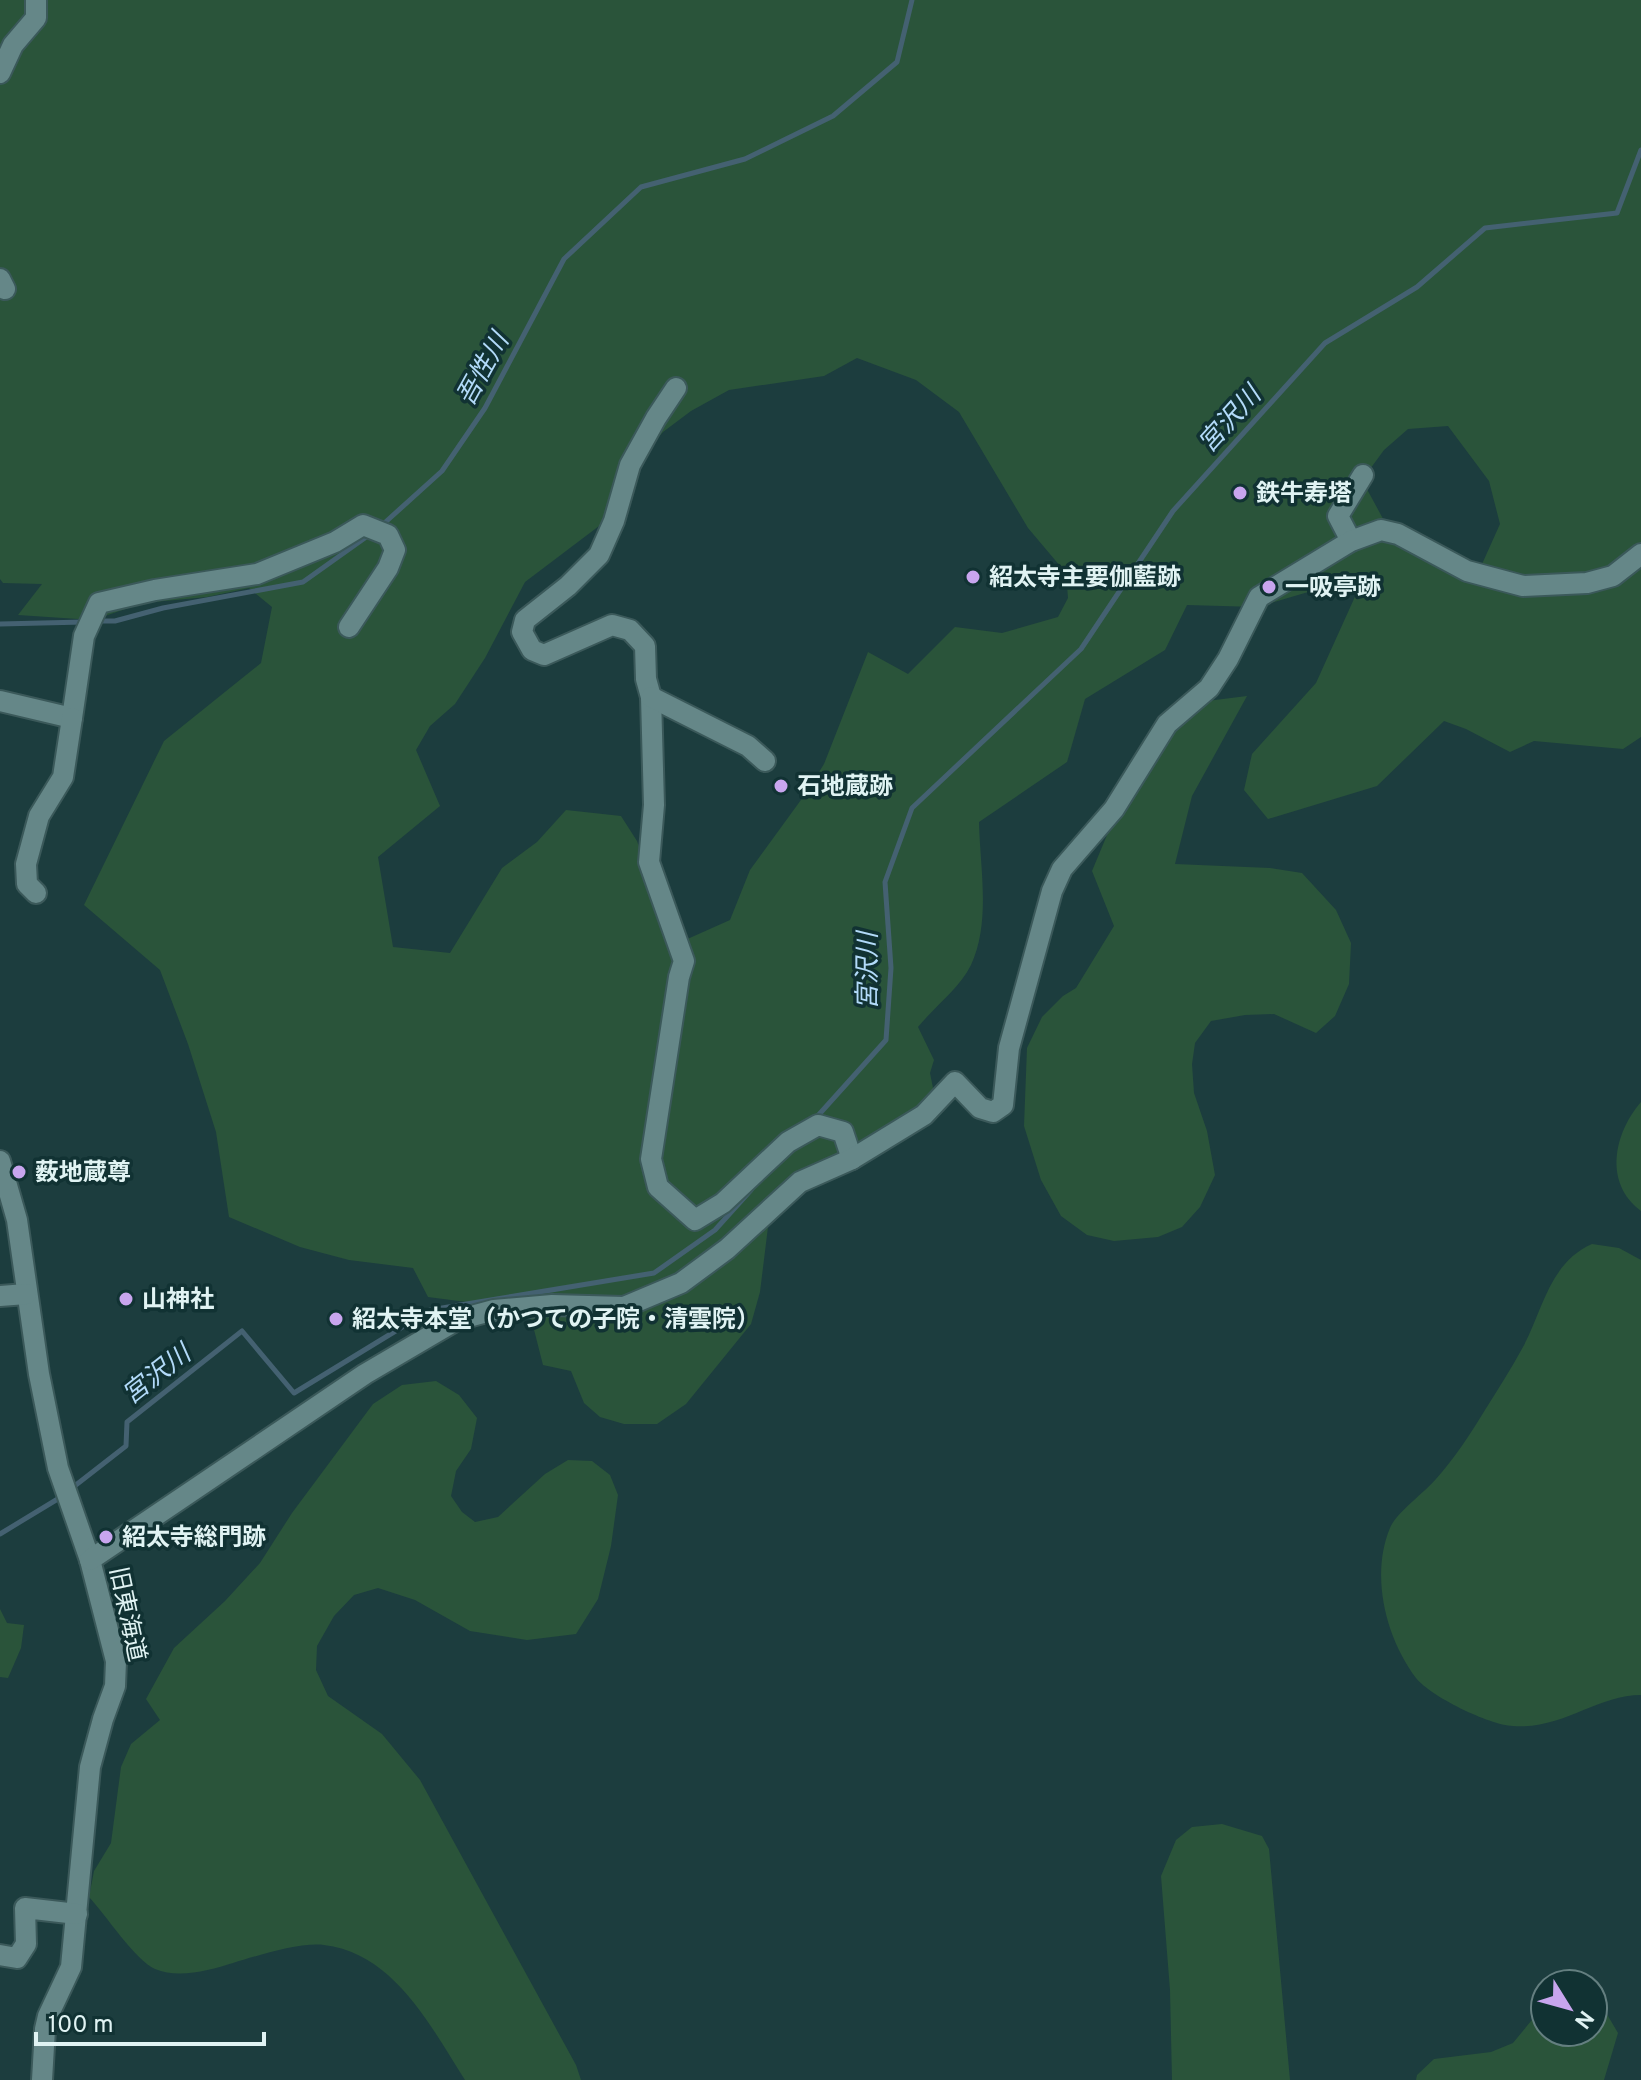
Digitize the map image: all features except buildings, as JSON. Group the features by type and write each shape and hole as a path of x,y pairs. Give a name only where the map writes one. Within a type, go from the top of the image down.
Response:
{"street":[{"path":"0,73 13,45 36,18 36,0"},
{"path":"676,388 636,454 599,555 568,586 525,620 522,632 532,650 544,655 612,625 630,630 645,646 646,679 651,697 654,805 649,862 684,961 651,1159 658,1187 695,1220 723,1203 788,1142 818,1125 843,1132 852,1159"},
{"path":"1351,541 1338,516 1363,475"},
{"path":"36,893 27,884 26,864 39,816 63,777 84,636 99,603 155,590 257,574 335,542 363,525 388,535 395,550 388,568 349,627"},
{"path":"90,1560 365,1374 457,1320 494,1310 552,1305 624,1307 681,1283 727,1249 800,1182 852,1159 924,1115 955,1082 980,1108 993,1112 1003,1105 1009,1048 1052,891 1062,869 1114,809 1167,724 1209,688 1228,659 1259,597 1351,541 1381,530 1398,534 1467,571 1523,586 1587,583 1613,576 1641,554"},
{"path":"651,697 748,746 765,761"},
{"path":"0,701 72,718"},
{"name":"旧東海道","path":"0,1161 17,1220 39,1374 58,1468 90,1560 116,1661 115,1686 90,1767 71,1967 48,2016 42,2080"},
{"path":"0,1296 26,1294"},
{"path":"0,1955 17,1958 26,1944 25,1908 77,1914"}],"green space":[{"path":"0,0 1641,0 1641,737 1623,749 1534,741 1510,752 1444,721 1377,786 1268,819 1244,790 1252,754 1316,683 1358,590 1315,590 1257,607 1187,605 1165,650 1085,699 1067,762 979,822 983,913 977,948 960,982 918,1027 934,1060 930,1073 934,1093 910,1117 792,1181 768,1227 760,1292 751,1324 686,1404 657,1424 624,1424 600,1417 584,1403 571,1371 543,1365 529,1310 509,1296 474,1303 428,1297 413,1268 349,1260 300,1247 229,1217 216,1132 160,970 84,905 164,741 261,663 272,607 249,588 207,597 143,603 93,620 18,615 42,584 3,583 0,579","holes":["857,358 916,380 959,412 1028,528 1066,573 1068,598 1058,617 1002,633 955,627 908,674 868,652 824,764 750,870 730,920 674,945 637,841 621,816 566,810 537,842 502,868 450,953 393,947 378,857 440,806 416,750 430,726 455,704 485,658 525,582 603,523 635,464 663,432 691,411 729,390 824,376","1448,426 1489,481 1500,524 1478,573 1394,539 1362,480 1384,450 1408,429"]},
{"path":"1247,696 1192,796 1175,864 1270,868 1302,873 1336,910 1351,943 1349,984 1335,1016 1316,1033 1274,1014 1211,1021 1195,1043 1192,1064 1194,1093 1207,1131 1215,1175 1200,1207 1182,1227 1158,1237 1114,1241 1087,1235 1061,1216 1041,1180 1024,1126 1027,1048 1042,1017 1076,988 1114,926 1092,871 1127,787 1183,704"},
{"path":"1641,1102 1641,1211 1621,1187 1617,1158 1624,1128"},
{"path":"1592,1244 1619,1248 1641,1260 1641,1695 1609,1700 1547,1723 1513,1726 1475,1715 1434,1693 1416,1678 1396,1644 1384,1606 1381,1566 1384,1547 1393,1522 1431,1485 1474,1428 1523,1347 1557,1275 1578,1252"},
{"path":"436,1381 459,1395 477,1418 471,1449 456,1471 451,1496 462,1512 475,1522 498,1517 545,1474 568,1460 592,1461 610,1475 618,1495 611,1546 598,1599 576,1634 527,1640 470,1631 415,1600 378,1588 354,1595 334,1616 317,1646 316,1670 328,1696 382,1734 420,1780 576,2065 581,2080 465,2080 408,1996 371,1962 349,1951 324,1945 303,1946 194,1972 174,1973 155,1969 130,1947 89,1897 94,1871 111,1843 121,1767 131,1744 160,1720 146,1699 174,1648 225,1601 260,1563 292,1513 373,1404 402,1385"},
{"path":"0,1609 7,1623 24,1625 21,1648 8,1678 0,1677"},
{"path":"1222,1824 1262,1836 1269,1849 1290,2080 1172,2080 1170,1990 1161,1876 1176,1840 1192,1827"},
{"path":"1609,2018 1618,2033 1604,2080 1416,2080 1417,2075 1434,2059 1491,2052 1513,2043 1529,2024 1529,2048 1609,2048"}],"waterway":[{"name":"吾性川","path":"380,527 442,471 485,408 564,259 641,187 745,159 833,116 897,62 912,0"},
{"name":"宮沢川","path":"814,1120 886,1040 891,968 885,882 912,808 1081,649 1173,511 1325,343 1417,287 1485,228 1617,213 1641,150"},
{"name":"吾性川","path":"98,621 115,621 163,608 303,582 369,535"},
{"name":"吾性川","path":"0,624 84,622"},
{"name":"宮沢川","path":"72,1488 126,1446 127,1422 242,1331 294,1393 430,1310 654,1273 715,1230 751,1190"},
{"name":"宮沢川","path":"0,1534 61,1497"}],"place":[{"name":"鉄牛寿塔","path":"1240,493"},
{"name":"紹太寺主要伽藍跡","path":"973,577"},
{"name":"一吸亭跡","path":"1269,587"},
{"name":"石地蔵跡","path":"781,786"},
{"name":"薮地蔵尊","path":"19,1172"},
{"name":"山神社","path":"126,1299"},
{"name":"紹太寺本堂（かつての子院・清雲院）","path":"336,1319"},
{"name":"紹太寺総門跡","path":"106,1537"}]}
